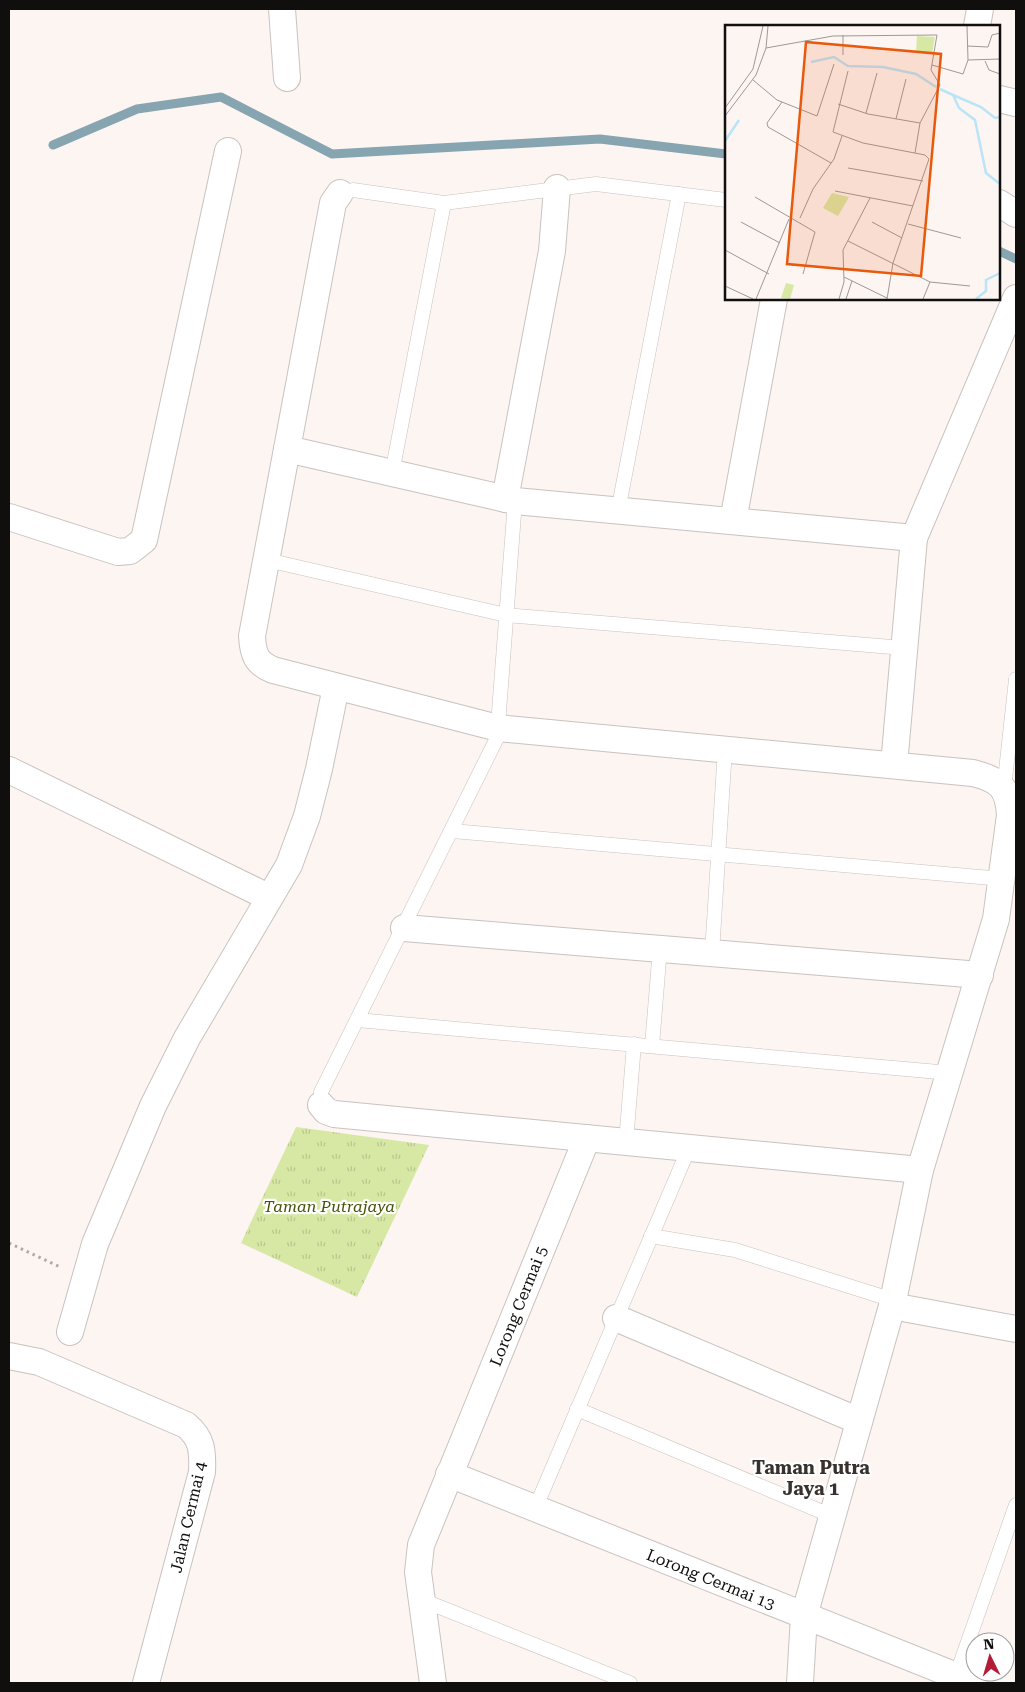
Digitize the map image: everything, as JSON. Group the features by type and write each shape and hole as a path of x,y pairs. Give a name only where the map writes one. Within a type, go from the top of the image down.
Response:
{"street":[{"path":"282,9 287,78"},
{"path":"977,25 980,9"},
{"path":"1000,99 1016,102"},
{"path":"9,517 118,552 130,551 144,540 228,151"},
{"path":"510,500 552,251 557,188"},
{"path":"340,193 333,203 252,636 256,658 261,665 336,687 498,728 973,773 991,778 1004,789 1009,801 1010,815 996,919 920,1170 892,1303 804,1616 800,1683"},
{"path":"1000,204 1016,214"},
{"path":"894,765 914,538 1016,298"},
{"path":"733,521 774,300"},
{"path":"287,449 510,500 914,538"},
{"path":"70,1332 95,1244 153,1106 187,1038 268,897 289,866 307,816 336,687"},
{"path":"9,770 268,897"},
{"path":"404,928 980,974"},
{"path":"321,1105 326,1112 334,1114 920,1170"},
{"name":"Lorong Cermai 5","path":"433,1683 418,1572 420,1546 586,1138"},
{"path":"892,1303 1016,1329"},
{"path":"616,1318 859,1420"},
{"name":"Jalan Cermai 4","path":"9,1356 39,1362 186,1425 195,1433 202,1445 202,1472 146,1683"},
{"name":"Lorong Cermai 13","path":"449,1474 965,1679"}],"lane":[{"path":"340,193 353,190 444,204 596,184 725,200"},
{"path":"618,511 679,194"},
{"path":"392,473 444,204"},
{"path":"321,1105 322,1092 493,750 498,728 506,615 510,500"},
{"path":"267,560 506,615 904,648"},
{"path":"1004,789 1016,679"},
{"path":"712,953 726,750"},
{"path":"452,831 1003,878"},
{"path":"652,1046 660,948"},
{"path":"357,1020 950,1073"},
{"path":"626,1142 634,1044"},
{"path":"535,1509 689,1148"},
{"path":"651,1236 734,1250 892,1303"},
{"path":"577,1409 832,1516"},
{"path":"982,1632 1016,1505"},
{"path":"422,1600 630,1683"}],"path":[{"path":"9,1244 38,1259 86,1277"}],"green space":[{"name":"Taman Putrajaya","path":"296,1127 429,1145 357,1297 241,1243"}],"waterway":[{"path":"53,145 137,109 221,97 332,154 600,139 725,154"},
{"path":"1000,251 1016,259"}],"district":[{"name":"Taman Putra Jaya 1","path":"811,1478"}]}
